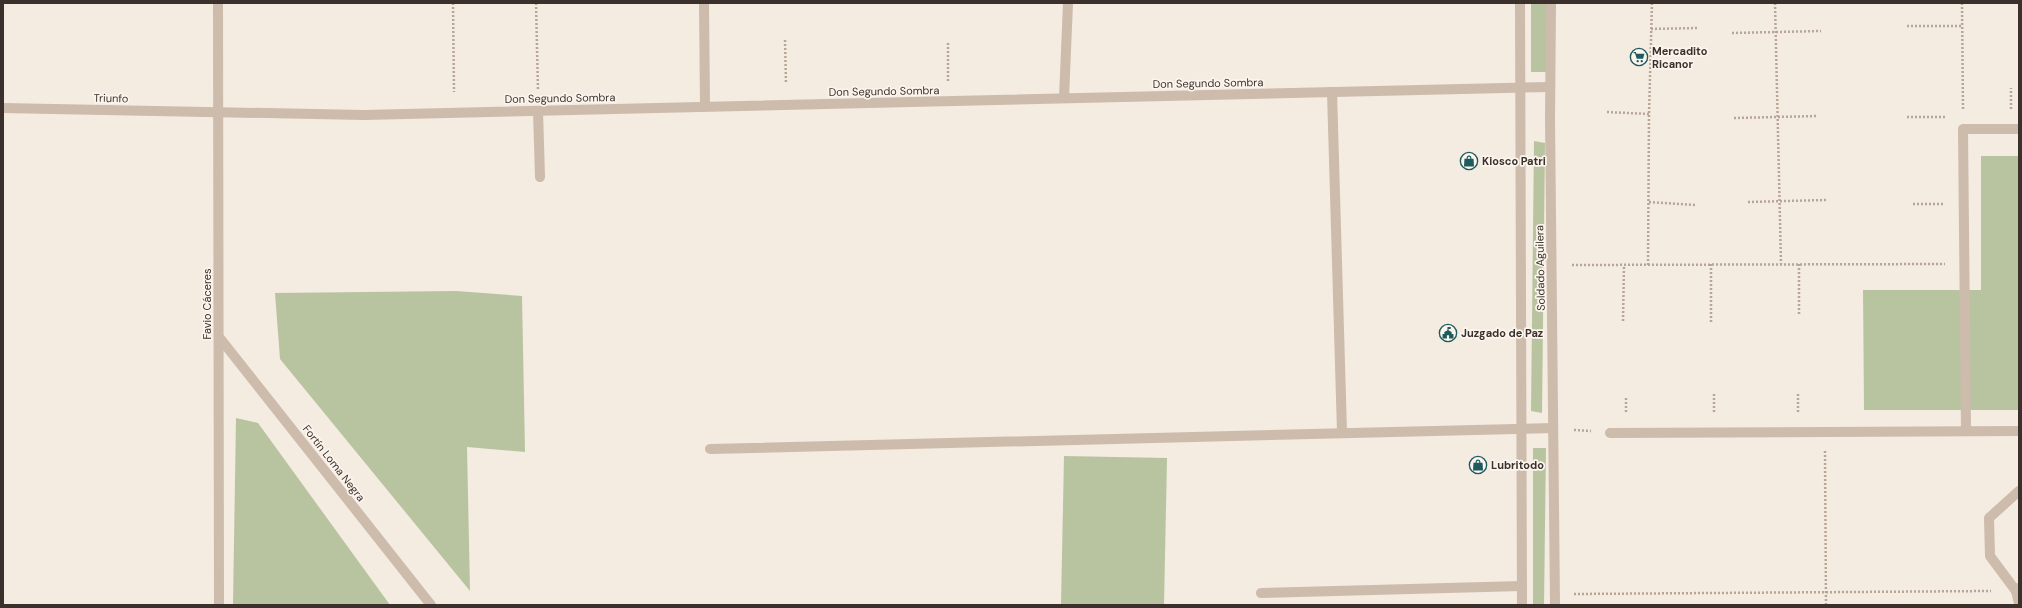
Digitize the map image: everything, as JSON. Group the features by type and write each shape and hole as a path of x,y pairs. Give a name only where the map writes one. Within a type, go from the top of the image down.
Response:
{"street":[{"name":"Favio Cáceres","path":"218,3 219,605"},
{"path":"704,3 705,106"},
{"path":"1064,98 1068,3"},
{"name":"Soldado Aguilera","path":"1520,3 1522,605"},
{"name":"Soldado Aguilera","path":"1551,3 1550,87 1555,605"},
{"name":"Don Segundo Sombra","path":"218,111 364,115 1550,87"},
{"path":"1332,92 1342,432"},
{"name":"Triunfo","path":"3,108 218,111"},
{"path":"538,111 540,177"},
{"path":"1966,431 1963,264 1963,130 2019,129"},
{"name":"Fortín Loma Negra","path":"219,337 431,605"},
{"path":"710,448 1522,427 1553,428"},
{"path":"1610,433 2019,431"},
{"path":"2019,491 1989,518 1990,556 2018,590 2019,603"},
{"path":"1261,593 1522,586"}],"path":[{"path":"453,3 454,112"},
{"path":"536,3 538,111"},
{"path":"1648,265 1648,114 1652,3"},
{"path":"1775,3 1781,264"},
{"path":"1962,3 1963,130"},
{"path":"1907,26 1962,26"},
{"path":"1651,29 1698,28"},
{"path":"1732,33 1821,31"},
{"path":"785,40 786,105"},
{"path":"948,43 949,101"},
{"path":"1607,112 1648,114"},
{"path":"1734,118 1818,116"},
{"path":"1907,117 1963,117"},
{"path":"1748,202 1826,200"},
{"path":"1649,202 1695,205"},
{"path":"1913,204 1963,204"},
{"path":"1711,264 1711,322"},
{"path":"1799,264 1799,315"},
{"path":"1552,265 1963,264"},
{"path":"1623,321 1624,265"},
{"path":"1553,428 1610,433"},
{"path":"1825,432 1826,605"},
{"path":"1555,594 1826,593 2018,590"}],"green space":[{"path":"1531,3 1546,3 1548,72 1531,72"},
{"path":"1534,141 1545,143 1542,413 1531,411"},
{"path":"1981,156 2019,156 2019,410 1864,410 1863,290 1981,290"},
{"path":"456,291 522,296 525,452 467,447 470,591 280,359 275,293"},
{"path":"236,418 258,423 390,605 233,605"},
{"path":"1533,448 1546,448 1544,605 1533,605"},
{"path":"1064,456 1167,458 1164,605 1061,605"}],"place":[{"name":"Mercadito Ricanor","path":"1639,57"},
{"name":"Kiosco Patri","path":"1469,161"},
{"name":"Juzgado de Paz","path":"1448,333"},
{"name":"Lubritodo","path":"1478,465"}]}
